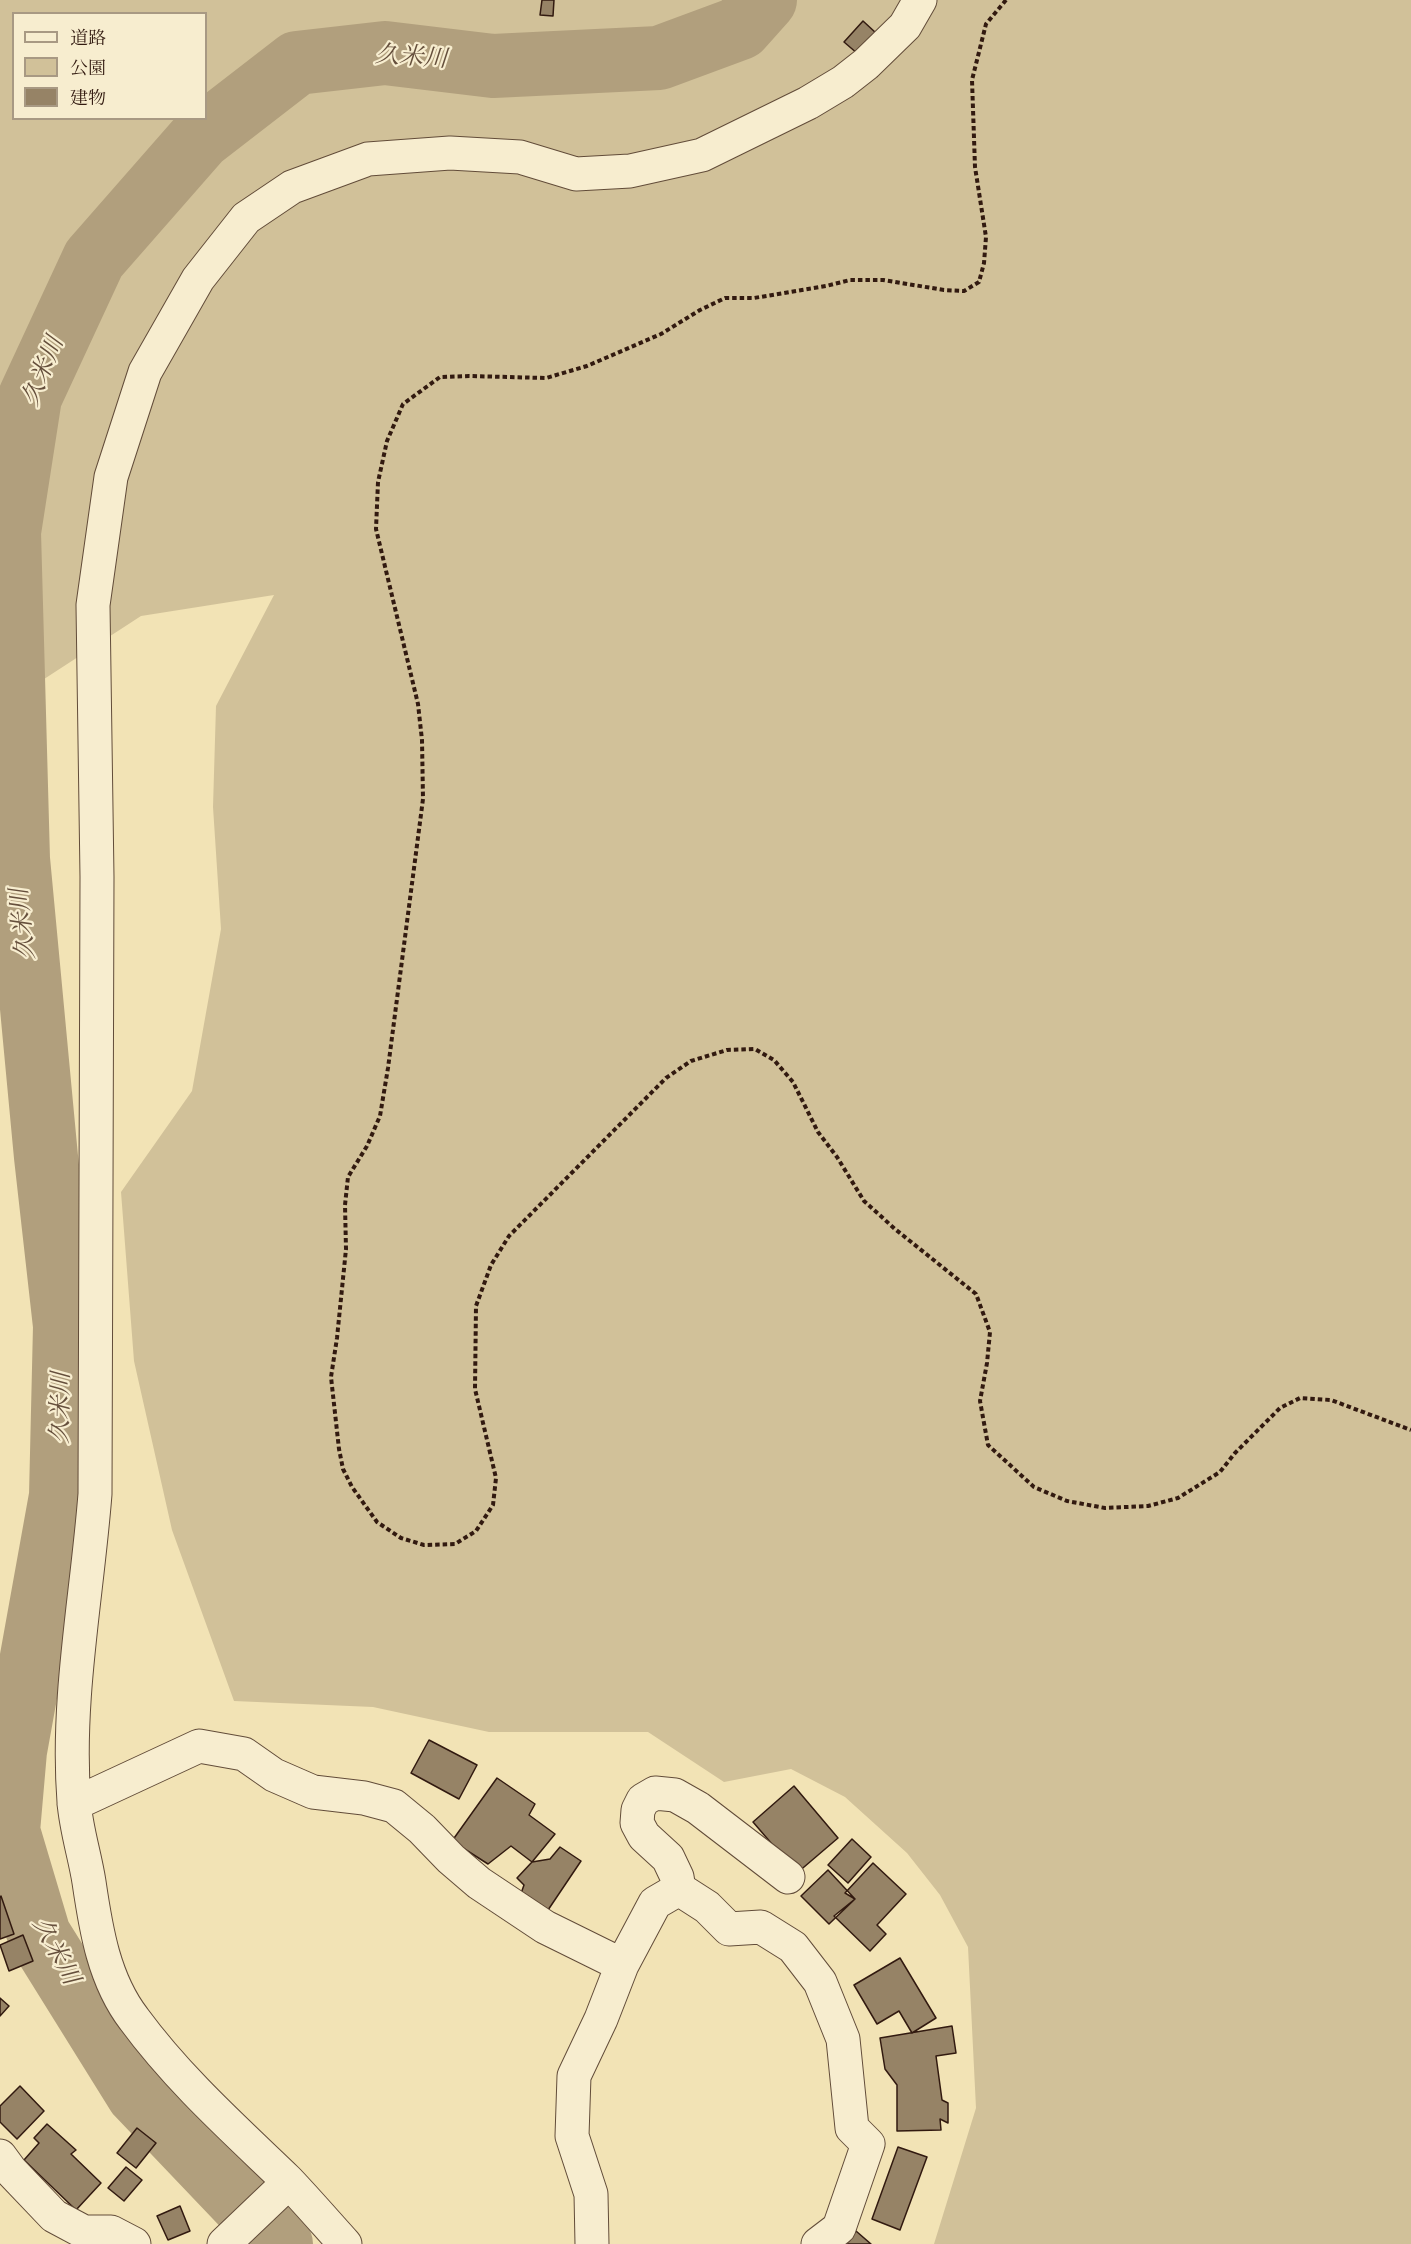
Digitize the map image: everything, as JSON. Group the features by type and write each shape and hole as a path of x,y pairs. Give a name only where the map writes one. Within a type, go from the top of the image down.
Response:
{"street":[{"path":"345,2244 282,2190 231,2127 133,2018 109,1976 96,1928 74,1804 72,1736 76,1667 95,1494 97,877 93,605 111,477 145,372 198,279 246,218 292,187 368,159 450,153 520,157 576,174 630,171 702,155 769,123 843,82 866,64 905,26 920,0"},
{"path":"74,1804 198,1746 244,1754 274,1775 313,1792 364,1798 394,1806 423,1829 479,1883 545,1927 622,1965"},
{"path":"788,1876 699,1808 675,1795 655,1793 643,1800 638,1810 637,1823 644,1836 668,1858 678,1877 680,1889 707,1907 729,1929 761,1926 793,1947 820,1982 843,2039 852,2128 868,2144 839,2228 818,2244"},
{"path":"592,2244 591,2194 572,2136 574,2076 601,2019 622,1965 655,1903 680,1889"},
{"path":"0,2156 11,2171 54,2216 84,2232 111,2232 134,2244"},
{"path":"229,2240 282,2190"}],"path":[{"path":"1006,0 986,24 972,80 975,167 986,237 984,262 979,282 964,291 883,280 850,280 754,298 725,298 661,334 587,366 546,378 440,377 403,404 387,441 378,482 376,529 418,704 422,740 423,799 380,1116 348,1178 346,1249 331,1377 343,1469 352,1487 377,1522 401,1538 424,1545 455,1544 476,1531 493,1505 496,1478 475,1389 476,1306 491,1265 509,1236 666,1078 691,1061 727,1050 754,1049 774,1060 793,1082 818,1132 837,1157 864,1201 976,1294 990,1332 980,1401 988,1445 1034,1488 1067,1501 1105,1508 1148,1506 1178,1498 1220,1472 1235,1453 1280,1408 1300,1398 1331,1400 1411,1430"}],"green space":[{"path":"0,0 1411,0 1411,2244 934,2244 976,2108 968,1947 940,1895 907,1853 845,1797 791,1769 724,1782 648,1732 489,1732 373,1707 234,1701 172,1530 134,1361 121,1192 192,1091 221,929 213,807 216,706 274,595 141,616 18,696 0,720"}],"building":[{"path":"542,0 554,0 553,16 540,15"},
{"path":"863,21 876,33 858,54 844,42"},
{"path":"429,1740 477,1765 459,1799 411,1773"},
{"path":"497,1778 535,1804 529,1815 555,1834 532,1862 511,1846 488,1864 452,1841"},
{"path":"794,1786 838,1838 797,1873 753,1822"},
{"path":"852,1839 871,1857 848,1883 828,1865"},
{"path":"560,1847 581,1861 544,1916 518,1902 524,1885 517,1878 532,1862 550,1859"},
{"path":"873,1863 906,1894 877,1925 886,1934 870,1951 834,1916 855,1899 845,1893"},
{"path":"828,1870 855,1899 829,1924 801,1896"},
{"path":"0,1897 14,1934 0,1939"},
{"path":"23,1935 33,1961 9,1971 0,1945"},
{"path":"900,1958 936,2018 912,2033 899,2011 877,2024 854,1985"},
{"path":"0,1998 9,2006 0,2016"},
{"path":"952,2026 956,2053 936,2056 942,2100 948,2103 948,2123 940,2119 941,2130 897,2131 897,2085 885,2069 880,2038"},
{"path":"20,2086 44,2111 17,2139 0,2122 0,2106"},
{"path":"47,2124 76,2150 71,2154 101,2183 76,2210 24,2160 39,2143 34,2138"},
{"path":"137,2128 156,2143 136,2168 117,2153"},
{"path":"898,2147 927,2157 900,2230 872,2219"},
{"path":"126,2167 142,2180 124,2201 108,2188"},
{"path":"180,2206 190,2231 168,2240 157,2216"},
{"path":"856,2231 871,2244 844,2244"}],"waterway":[{"name":"久米川","path":"281,2244 138,2094 39,1935 8,1831 15,1751 61,1496 65,1326 46,1157 18,859 9,532 30,397 94,259 200,138 297,63 385,53 493,66 659,58 740,28 765,0"}]}
